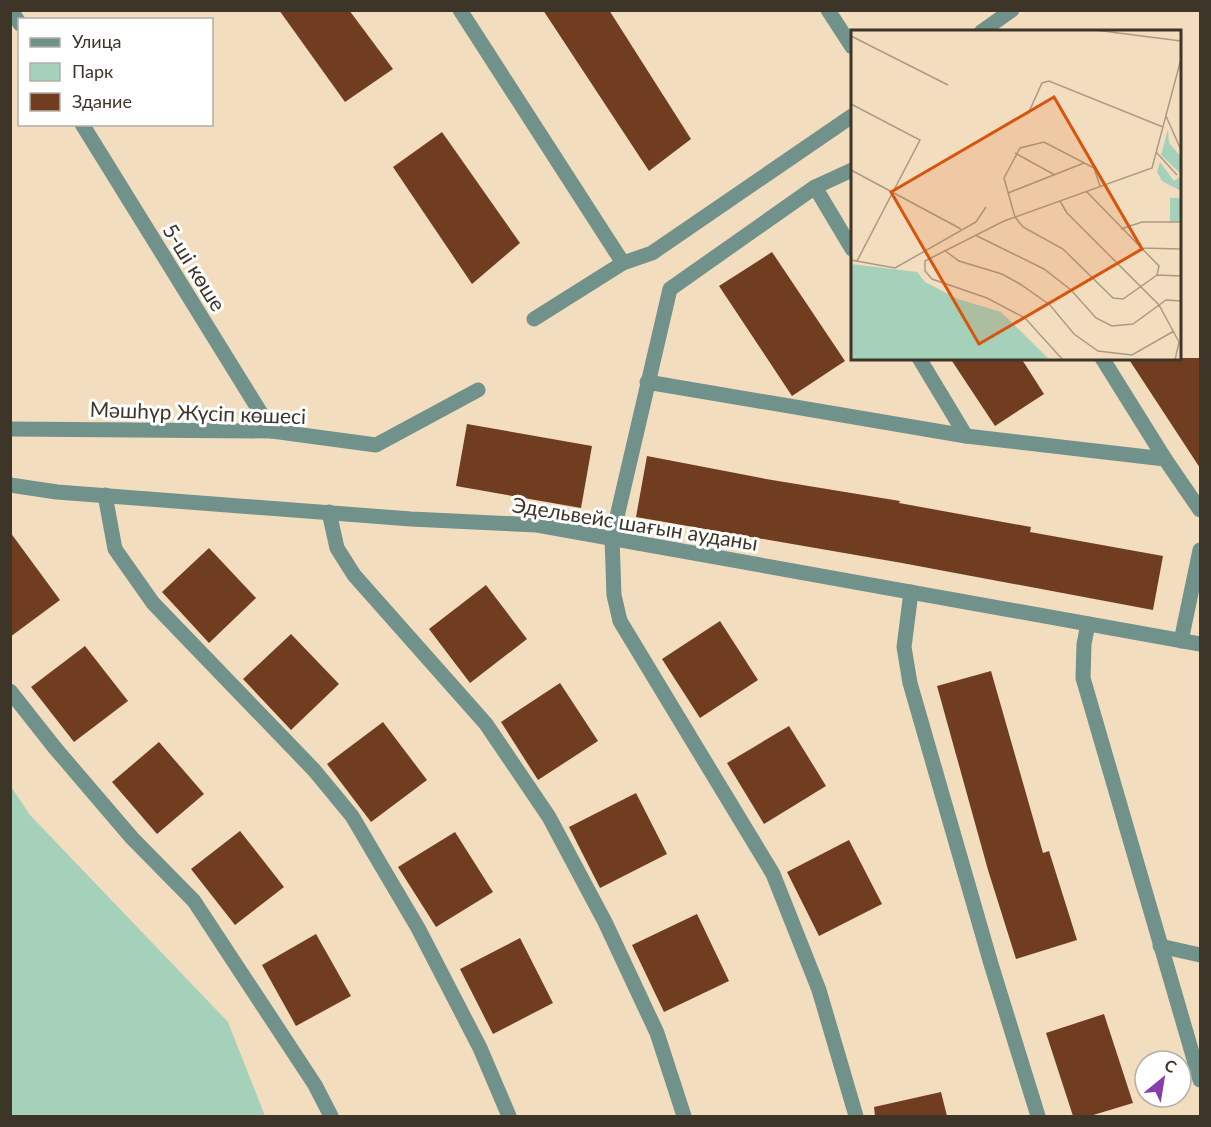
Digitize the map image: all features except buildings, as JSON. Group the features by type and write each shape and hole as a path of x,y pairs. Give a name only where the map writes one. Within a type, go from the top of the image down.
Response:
{"street":[{"path":"460,10 623,263"},
{"path":"828,10 851,45"},
{"path":"984,30 1011,11"},
{"path":"534,319 623,263 652,253 851,117"},
{"name":"5-ші көше","path":"83,126 272,431"},
{"path":"851,170 815,187 670,289 612,538 614,595 620,621 773,874 819,990 856,1116"},
{"path":"815,187 851,247"},
{"path":"920,360 966,436"},
{"path":"1103,360 1200,510"},
{"path":"647,382 966,436 1165,459"},
{"name":"Мәшhүр Жүсіп көшесі","path":"10,429 272,431 376,445 478,390"},
{"name":"Эдельвейс шағын ауданы","path":"10,485 57,492 537,525 1200,644"},
{"path":"105,495 115,549 153,603 314,770 352,816 418,928 480,1048 509,1116"},
{"path":"329,512 337,548 354,575 486,724 549,818 605,922 657,1033 684,1116"},
{"path":"1181,641 1200,550"},
{"path":"911,592 904,647 910,683 991,964 1038,1116"},
{"path":"1088,624 1084,644 1083,678 1200,1080"},
{"path":"10,691 132,838 194,901 315,1085 331,1116"},
{"path":"1160,946 1200,955"}],"green space":[{"path":"10,785 30,815 228,1022 265,1116 11,1116"}]}
